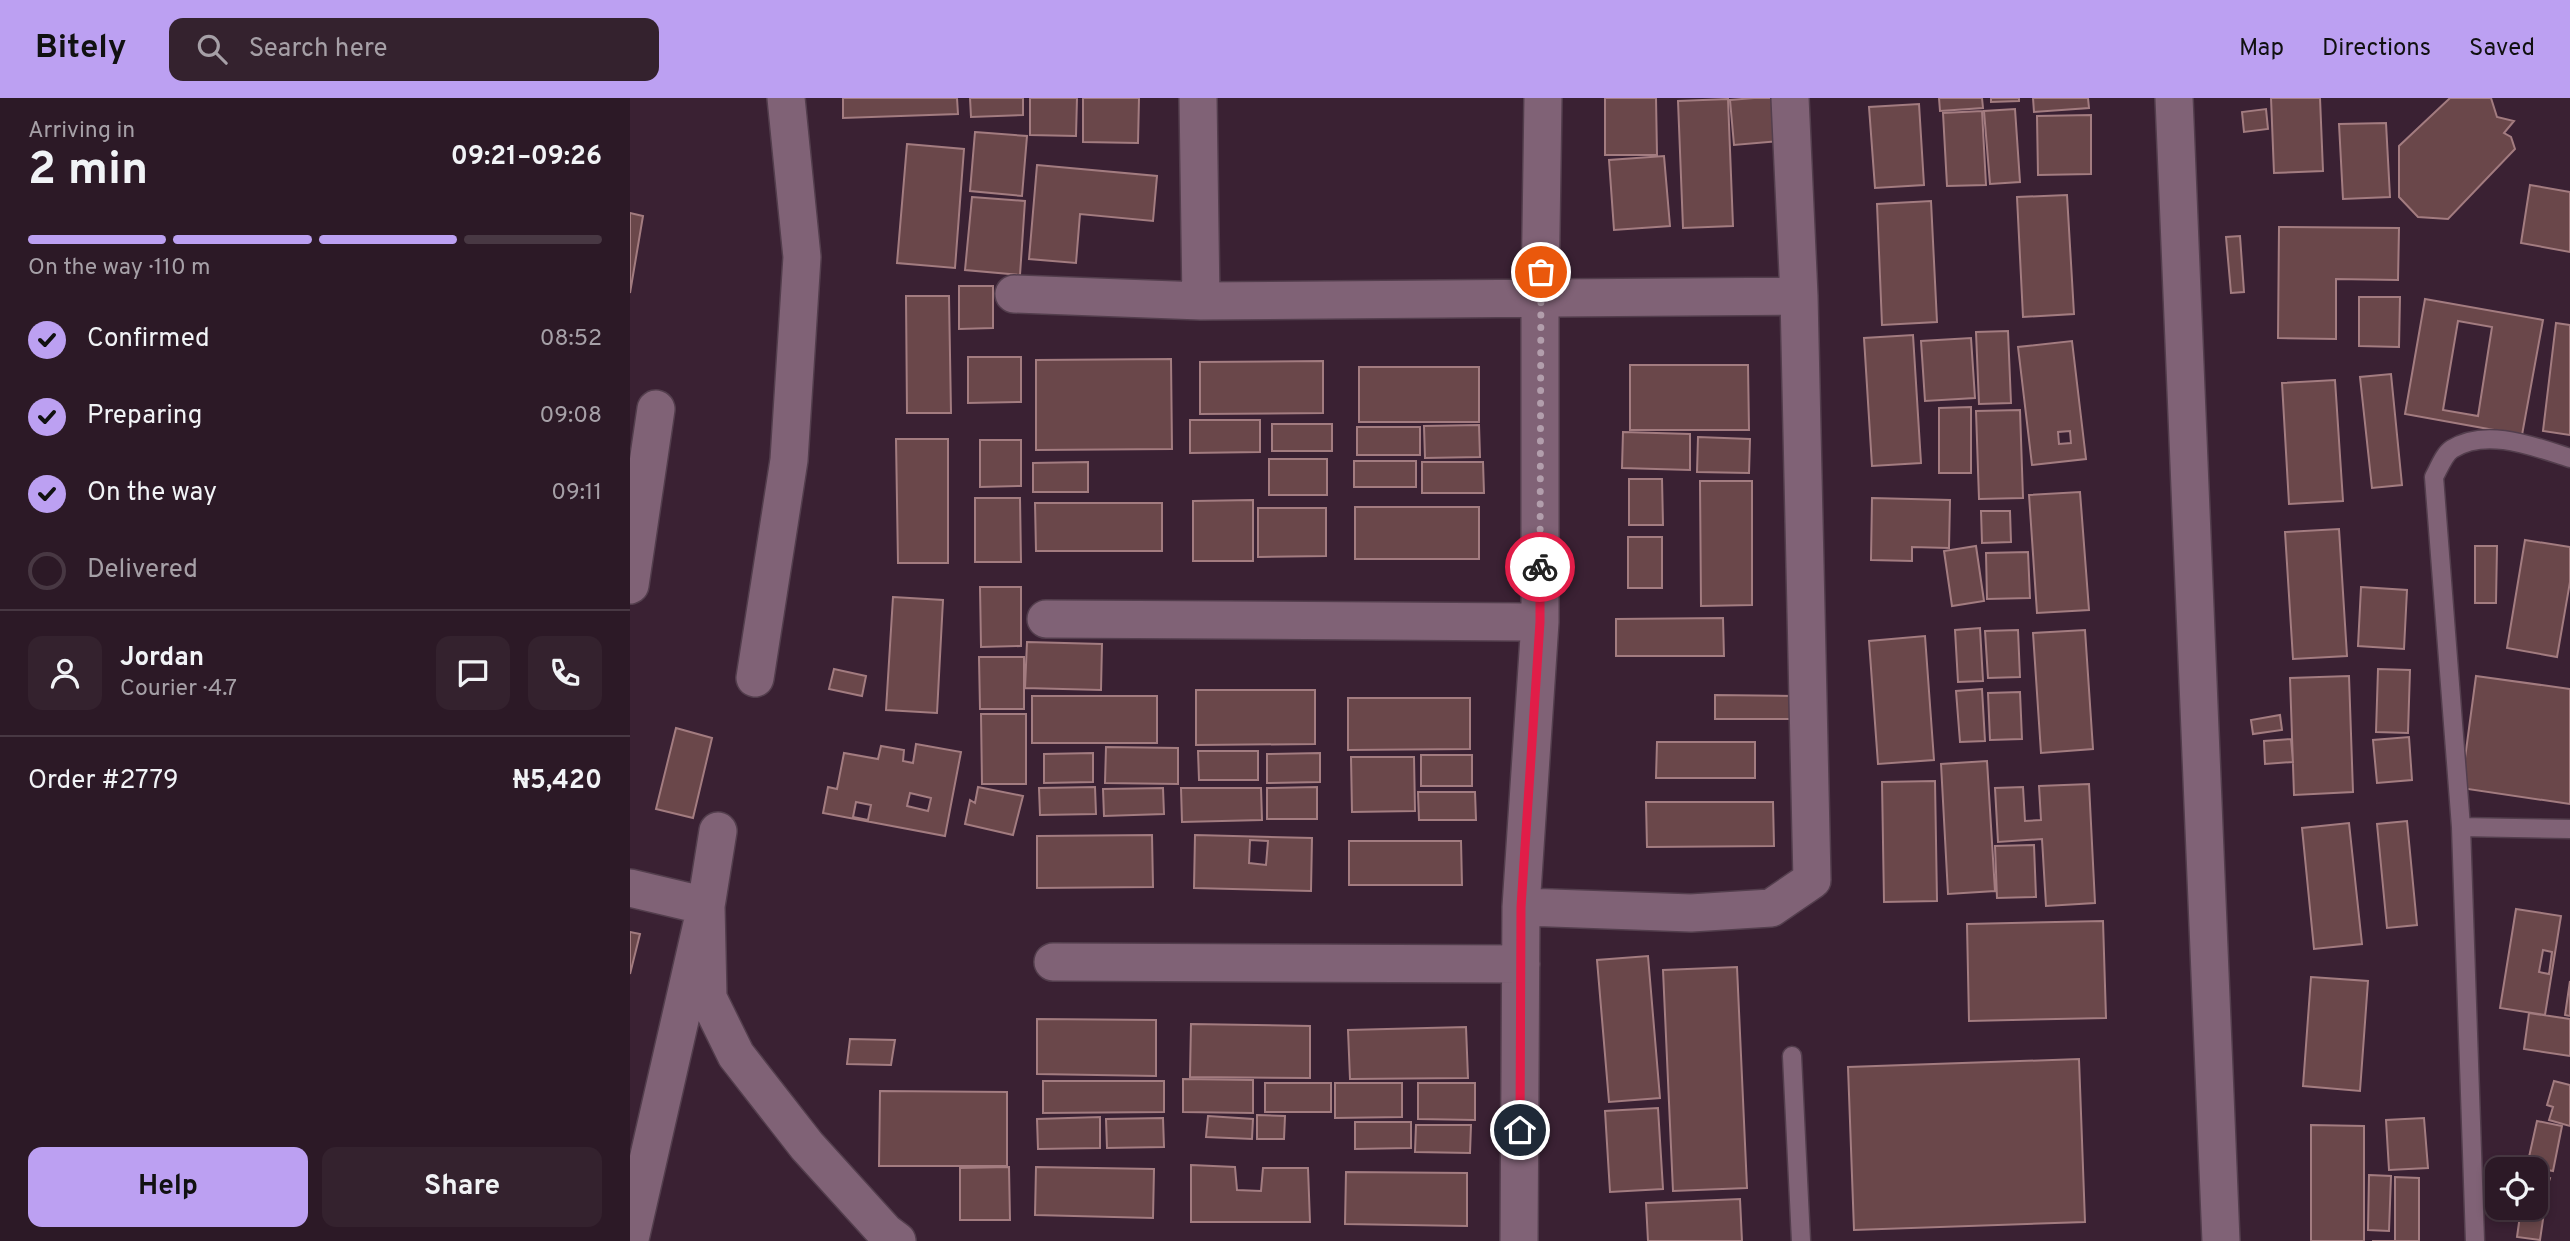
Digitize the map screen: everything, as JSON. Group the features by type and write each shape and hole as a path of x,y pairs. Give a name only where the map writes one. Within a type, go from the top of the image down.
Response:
{"street":[{"path":"755,678 789,460 802,257 786,98"},
{"path":"1198,98 1201,301"},
{"path":"1519,1241 1521,907 1540,622 1540,297 1544,98"},
{"path":"1521,907 1691,913 1771,908 1812,880 1799,296 1790,98"},
{"path":"2174,98 2221,1241"},
{"path":"1014,294 1201,301 1799,296"},
{"path":"630,585 656,409"},
{"path":"1046,619 1540,622"},
{"path":"630,1239 706,906 718,831"},
{"path":"630,888 706,906"},
{"path":"706,906 708,998 736,1055 807,1146 885,1232 897,1241"},
{"path":"1053,962 1521,964"}],"lane":[{"path":"2475,1241 2461,827 2434,477 2450,450 2474,440 2514,441 2570,458"},
{"path":"2461,827 2570,829"},
{"path":"1792,1056 1801,1241"}],"building":[{"path":"843,98 957,98 958,114 843,118"},
{"path":"970,98 1023,98 1023,115 971,117"},
{"path":"1030,98 1077,98 1076,136 1030,135"},
{"path":"1083,98 1139,98 1138,143 1083,142"},
{"path":"1605,98 1656,98 1657,155 1605,155"},
{"path":"1778,98 1781,141 1734,145 1730,100"},
{"path":"1939,98 1982,98 1983,108 1940,111"},
{"path":"1991,98 2019,98 2019,101 1991,102"},
{"path":"2033,98 2088,98 2089,108 2034,112"},
{"path":"2271,98 2320,98 2323,171 2274,173"},
{"path":"2450,98 2491,98 2497,117 2514,121 2504,133 2511,137 2515,149 2448,219 2418,217 2399,197 2399,146"},
{"path":"1728,99 1733,226 1683,228 1678,101"},
{"path":"1919,104 1924,185 1875,188 1869,107"},
{"path":"2015,109 2020,182 1990,184 1984,111"},
{"path":"2266,109 2268,129 2244,132 2242,112"},
{"path":"1982,111 1986,185 1947,186 1943,113"},
{"path":"2091,115 2091,174 2038,175 2037,116"},
{"path":"2386,123 2390,197 2343,199 2339,124"},
{"path":"975,132 1027,136 1022,196 970,191"},
{"path":"907,144 964,149 955,268 897,263"},
{"path":"1664,156 1670,226 1614,230 1609,160"},
{"path":"1037,165 1157,176 1153,221 1080,214 1076,263 1029,259"},
{"path":"2530,185 2570,192 2570,252 2521,243"},
{"path":"2067,195 2074,314 2023,317 2017,197"},
{"path":"972,197 1025,201 1020,275 965,270"},
{"path":"1931,201 1937,322 1882,325 1877,204"},
{"path":"630,213 643,216 630,293"},
{"path":"2279,227 2399,228 2398,280 2336,279 2336,339 2278,338"},
{"path":"2240,236 2244,292 2231,293 2226,237"},
{"path":"959,286 993,286 993,328 959,329"},
{"path":"906,296 949,296 951,413 907,413"},
{"path":"2359,297 2400,297 2399,347 2359,346"},
{"path":"2425,299 2543,320 2522,435 2405,414","holes":["2458,321 2492,327 2478,416 2443,410"]},
{"path":"2556,323 2570,325 2570,435 2543,431"},
{"path":"2008,331 2011,403 1979,404 1976,332"},
{"path":"1913,335 1921,463 1872,466 1864,338"},
{"path":"1971,338 1975,398 1925,401 1921,341"},
{"path":"2072,341 2086,459 2032,465 2018,347","holes":["2070,431 2071,443 2059,444 2058,432"]},
{"path":"968,357 1021,357 1021,402 968,403"},
{"path":"1171,359 1172,449 1036,450 1036,360"},
{"path":"1323,361 1323,413 1200,414 1200,362"},
{"path":"1630,365 1748,365 1749,430 1630,430"},
{"path":"1359,367 1479,367 1479,422 1359,422"},
{"path":"2391,374 2402,485 2372,488 2360,377"},
{"path":"2335,380 2343,501 2289,504 2282,383"},
{"path":"1971,407 1971,473 1939,473 1939,408"},
{"path":"2020,410 2023,498 1979,499 1976,411"},
{"path":"1190,420 1260,420 1260,452 1190,453"},
{"path":"1272,424 1332,424 1332,451 1272,451"},
{"path":"1479,425 1480,457 1425,458 1424,426"},
{"path":"1357,427 1420,427 1420,455 1357,455"},
{"path":"1623,432 1690,434 1690,470 1622,468"},
{"path":"1698,437 1750,439 1749,473 1697,472"},
{"path":"896,439 948,439 948,563 898,563"},
{"path":"980,440 1021,440 1021,486 980,487"},
{"path":"1269,459 1327,459 1327,495 1269,495"},
{"path":"1354,461 1416,461 1416,487 1354,487"},
{"path":"1088,462 1088,492 1033,492 1033,463"},
{"path":"1422,462 1483,462 1484,493 1422,493"},
{"path":"1629,479 1662,479 1663,525 1629,525"},
{"path":"1700,481 1752,481 1752,605 1701,606"},
{"path":"2080,492 2089,610 2037,613 2029,495"},
{"path":"975,498 1020,498 1021,562 975,562"},
{"path":"1872,498 1950,500 1949,548 1912,547 1912,561 1871,560"},
{"path":"1253,500 1253,561 1193,561 1193,501"},
{"path":"1035,503 1162,503 1162,551 1036,551"},
{"path":"1355,507 1479,507 1479,559 1355,559"},
{"path":"1258,508 1326,508 1326,556 1258,557"},
{"path":"1981,511 2010,511 2011,542 1982,543"},
{"path":"2339,529 2347,656 2293,659 2285,532"},
{"path":"1628,537 1662,537 1662,588 1628,588"},
{"path":"2525,540 2570,547 2570,582 2557,657 2507,648"},
{"path":"1976,546 1984,601 1952,606 1944,551"},
{"path":"2475,546 2497,546 2496,603 2475,603"},
{"path":"2028,552 2030,598 1987,599 1986,553"},
{"path":"980,587 1021,587 1021,646 981,647"},
{"path":"2361,587 2407,590 2404,649 2358,646"},
{"path":"893,597 943,600 937,713 886,710"},
{"path":"1723,618 1724,656 1616,656 1616,619"},
{"path":"1980,628 1983,681 1958,682 1955,630"},
{"path":"2018,630 2020,677 1988,678 1985,631"},
{"path":"2085,630 2093,749 2041,753 2033,633"},
{"path":"1925,636 1934,760 1878,764 1869,641"},
{"path":"1027,642 1102,644 1101,690 1025,688"},
{"path":"979,657 1024,657 1024,709 980,709"},
{"path":"834,669 866,676 862,696 829,689"},
{"path":"2378,669 2410,670 2408,733 2376,732"},
{"path":"2349,676 2353,792 2294,795 2290,678"},
{"path":"2476,676 2570,689 2570,804 2461,788"},
{"path":"1982,689 1985,741 1960,742 1956,691"},
{"path":"1196,690 1315,690 1315,744 1196,745"},
{"path":"2020,692 2022,739 1990,740 1988,693"},
{"path":"1715,695 1794,696 1794,719 1715,719"},
{"path":"1032,696 1157,696 1157,743 1032,743"},
{"path":"1348,698 1470,698 1470,749 1348,750"},
{"path":"981,714 1026,714 1026,784 982,784"},
{"path":"2280,715 2282,730 2253,734 2251,720"},
{"path":"676,728 712,738 693,818 656,809"},
{"path":"2409,737 2412,780 2377,783 2373,740"},
{"path":"2291,739 2293,762 2265,764 2264,741"},
{"path":"1657,742 1755,742 1755,778 1656,778"},
{"path":"916,744 961,752 945,836 823,813 828,787 837,789 844,753 878,759 881,746 904,750 903,761 913,763","holes":["910,793 931,798 928,811 907,806","856,802 871,805 868,820 853,817"]},
{"path":"1106,747 1178,748 1178,784 1105,783"},
{"path":"1198,751 1258,751 1258,780 1199,780"},
{"path":"1093,753 1093,782 1044,783 1044,754"},
{"path":"1320,753 1320,782 1267,783 1267,754"},
{"path":"1421,755 1472,755 1472,786 1421,786"},
{"path":"1351,757 1414,757 1415,811 1352,812"},
{"path":"1987,761 1995,891 1948,894 1941,764"},
{"path":"1935,781 1937,901 1884,902 1882,782"},
{"path":"2089,784 2095,903 2046,906 2042,839 1998,842 1995,788 2023,787 2025,821 2041,820 2039,786"},
{"path":"978,787 1023,796 1013,835 965,824 970,800 975,803"},
{"path":"1095,787 1096,814 1040,815 1039,788"},
{"path":"1317,787 1317,819 1267,819 1267,788"},
{"path":"1163,788 1164,814 1104,816 1103,789"},
{"path":"1181,788 1261,788 1262,820 1182,822"},
{"path":"1418,792 1475,792 1476,820 1419,820"},
{"path":"1646,802 1773,802 1774,846 1647,847"},
{"path":"2407,821 2417,925 2387,928 2377,824"},
{"path":"2349,823 2362,944 2314,949 2302,828"},
{"path":"1152,835 1153,887 1037,888 1037,836"},
{"path":"1195,835 1312,838 1311,891 1194,888","holes":["1250,840 1268,841 1266,865 1249,863"]},
{"path":"1349,841 1461,841 1462,885 1349,885"},
{"path":"2034,845 2036,897 1997,898 1995,846"},
{"path":"2516,909 2561,916 2545,1015 2500,1008","holes":["2543,950 2552,952 2549,974 2539,972"]},
{"path":"2103,921 2106,1018 1969,1021 1967,924"},
{"path":"630,932 640,934 630,974"},
{"path":"1648,956 1660,1098 1609,1102 1597,960"},
{"path":"1737,967 1747,1188 1673,1191 1663,970"},
{"path":"2311,977 2368,981 2360,1091 2303,1086"},
{"path":"2570,981 2570,1016 2565,1015"},
{"path":"2529,1013 2570,1019 2570,1056 2524,1049"},
{"path":"1037,1019 1156,1020 1156,1076 1037,1074"},
{"path":"1191,1024 1310,1026 1310,1078 1190,1077"},
{"path":"1466,1027 1468,1078 1350,1079 1348,1030"},
{"path":"850,1039 895,1040 891,1065 847,1064"},
{"path":"2079,1059 2085,1222 1854,1230 1848,1067"},
{"path":"1183,1079 1253,1080 1253,1113 1183,1112"},
{"path":"1043,1081 1164,1081 1164,1112 1043,1113"},
{"path":"2554,1081 2570,1085 2570,1126 2549,1120 2553,1107 2547,1105"},
{"path":"1265,1083 1331,1083 1331,1112 1265,1112"},
{"path":"1335,1083 1402,1083 1402,1117 1335,1118"},
{"path":"1418,1083 1475,1083 1475,1120 1418,1119"},
{"path":"880,1091 1007,1092 1007,1166 879,1166"},
{"path":"1658,1108 1663,1189 1610,1192 1605,1111"},
{"path":"1257,1115 1285,1116 1284,1139 1257,1139"},
{"path":"1208,1116 1253,1119 1252,1139 1206,1137"},
{"path":"1100,1117 1100,1148 1038,1149 1037,1119"},
{"path":"1163,1118 1164,1147 1107,1148 1106,1119"},
{"path":"2424,1118 2428,1168 2389,1170 2386,1120"},
{"path":"2537,1121 2562,1126 2553,1171 2548,1170 2548,1157 2529,1157"},
{"path":"1355,1122 1411,1122 1411,1148 1355,1149"},
{"path":"1416,1125 1471,1125 1470,1153 1415,1152"},
{"path":"2311,1125 2364,1126 2364,1241 2311,1241"},
{"path":"1191,1165 1235,1167 1237,1190 1261,1191 1263,1168 1308,1168 1310,1222 1191,1222"},
{"path":"1009,1167 1010,1220 960,1220 960,1168"},
{"path":"1036,1167 1154,1169 1153,1218 1035,1215"},
{"path":"1346,1172 1467,1173 1467,1226 1345,1224"},
{"path":"2369,1175 2391,1176 2389,1231 2368,1230"},
{"path":"2395,1177 2419,1178 2419,1241 2395,1241"},
{"path":"1740,1199 1742,1241 1648,1241 1646,1203"},
{"path":"2519,1220 2543,1220 2540,1240 2517,1237"}],"way so far":[{"path":"1540,567 1541,272"}],"route":[{"path":"1520,1130 1521,907 1540,622 1540,567"}]}
